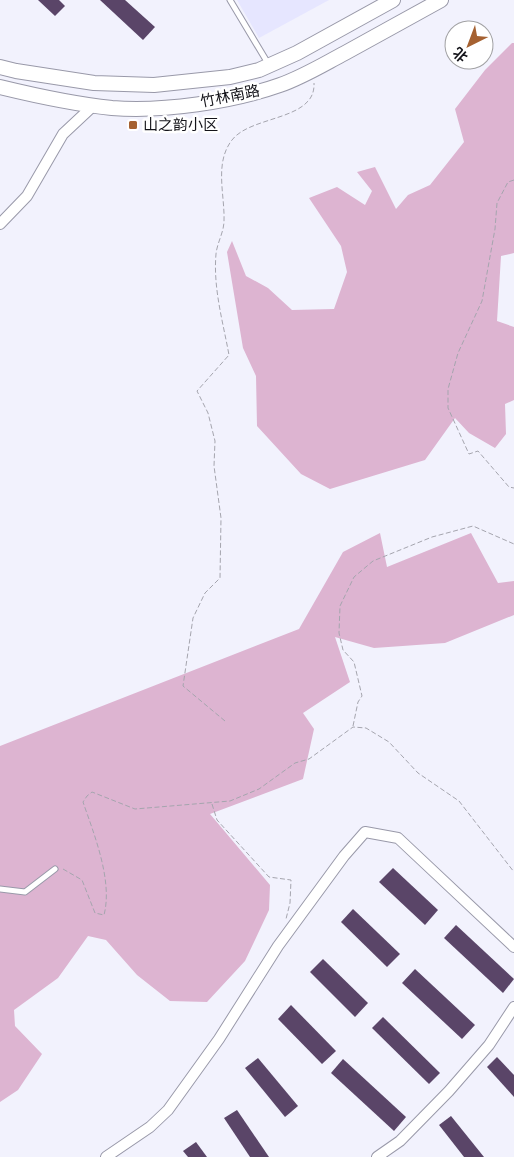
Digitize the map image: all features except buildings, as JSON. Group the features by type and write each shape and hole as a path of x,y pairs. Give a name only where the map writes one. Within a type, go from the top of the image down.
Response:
{"street":[{"name":"竹林南路","path":"0,67 94,83 154,85 230,77 259,70 297,53 393,0"},
{"name":"竹林南路","path":"0,87 40,97 112,108 146,108 218,100 251,94 281,85 314,70 441,0"},
{"path":"0,224 27,196 63,134 94,105"},
{"path":"106,1157 150,1126 168,1110 219,1039 283,939 344,856 365,832 398,838 514,947"},
{"path":"377,1157 400,1141 450,1091 490,1046 514,1007"}],"lane":[{"path":"230,0 269,65"},
{"path":"0,889 25,892 55,869"}],"path":[{"path":"225,721 183,686 193,618 205,594 220,578 221,518 214,466 215,441 208,413 197,391 229,356 218,301 216,254 224,222 221,184 224,158 232,139 247,128 293,112 309,101 315,88 314,70"},
{"path":"514,180 508,182 497,203 495,229 482,301 458,353 448,389 448,408 469,454 478,452 509,487 514,488"},
{"path":"353,727 358,702 362,696 354,662 343,650 339,634 340,606 354,577 373,561 432,537 474,526 514,544"},
{"path":"55,869 62,868 82,880 95,913 104,915 106,906 102,859 83,802 92,792 135,809 230,801 259,789 295,764 309,759 353,727 366,728 389,742 418,773 460,801 514,872"},
{"path":"212,803 216,820 269,878 291,880 290,904 285,920"}],"shaded area":[{"path":"237,0 329,0 259,38"},
{"path":"514,43 514,253 501,256 497,321 514,327 514,400 505,404 506,434 495,448 469,433 455,418 425,460 330,489 301,474 257,426 256,376 243,348 227,252 232,241 246,276 268,288 292,310 334,309 347,272 341,246 309,198 337,187 365,205 372,191 357,172 375,167 396,209 408,195 430,185 464,142 455,109 485,70 494,70 494,61"},
{"path":"380,533 387,567 471,533 498,583 514,581 514,615 445,643 374,648 335,637 350,682 303,713 314,729 303,779 210,814 270,885 269,910 245,961 207,1002 170,1001 137,975 106,940 88,936 58,978 14,1010 15,1026 42,1054 18,1090 0,1102 0,746 299,629 343,552"}],"place":[{"name":"山之韵小区","path":"133,125"}]}
